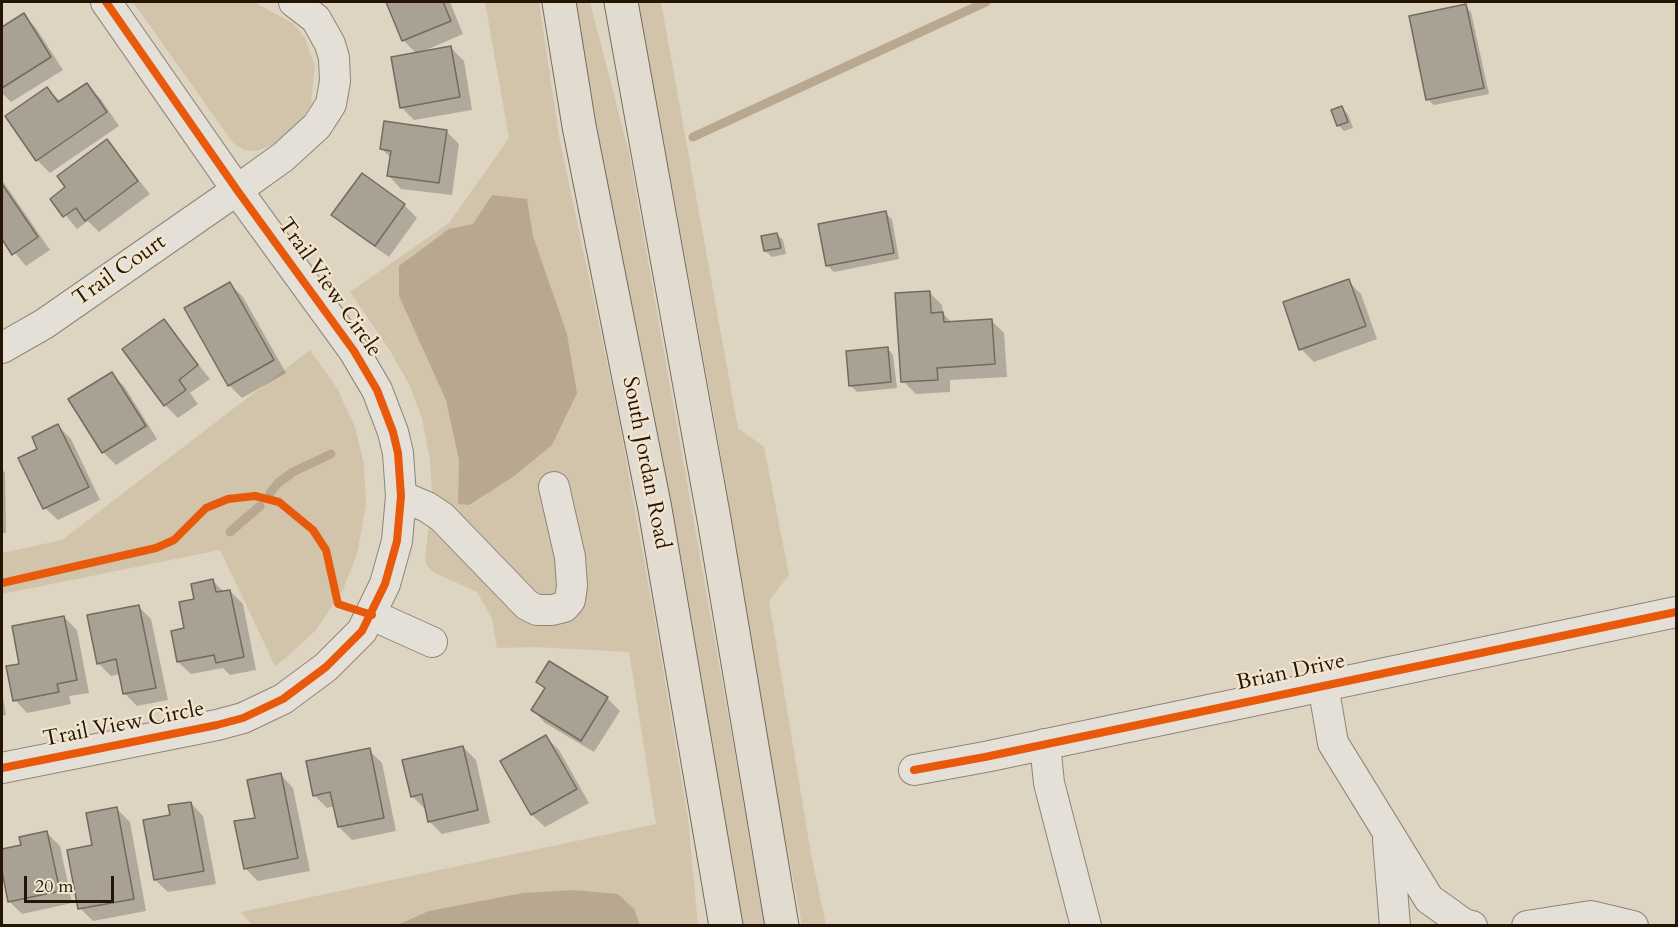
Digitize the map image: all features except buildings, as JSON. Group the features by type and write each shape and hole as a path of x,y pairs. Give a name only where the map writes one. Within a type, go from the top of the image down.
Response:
{"main road":[{"name":"South Jordan Road","path":"559,2 579,126 655,509 726,926"},
{"path":"621,2 714,519 782,926"}],"street":[{"name":"Trail View Circle","path":"2,768 217,724 261,711 301,687 346,650 372,615 392,565 401,496 400,473 393,432 372,381 354,351 237,190 106,2"},
{"path":"237,190 306,139 331,104 335,69 330,44 316,19 294,2"},
{"name":"Trail Court","path":"2,348 44,324 237,190"},
{"path":"401,496 427,507 442,517 527,605 537,610 552,610 564,607 570,600 572,586 570,557 554,487"},
{"name":"Brian Drive","path":"914,770 1677,612"},
{"path":"372,615 432,642"},
{"path":"1323,685 1333,743 1429,899 1464,924 1472,926"},
{"path":"1046,744 1049,783 1086,926"},
{"path":"1387,831 1392,862 1395,926"},
{"path":"1527,926 1591,916 1633,926"}],"path":[{"path":"2,583 156,548 174,540 206,508 228,499 255,496 271,499 287,507 313,530 326,550 338,604 372,615"}],"shaded area":[{"path":"133,2 254,2 294,24 305,38 315,66 311,104 303,118 292,131 270,146 256,151 244,150 233,143"},
{"path":"485,2 539,2 559,136 617,410 653,610 688,819 698,925 253,926 241,912 656,824 629,652 535,647 497,648 492,618 477,592 435,573 427,566 425,560 432,495 430,459 422,419 410,386 389,349 350,292 449,223 509,138"},
{"path":"576,2 590,2 629,153 765,925 743,925 682,563 652,401 597,142"},
{"path":"638,2 661,2 738,428 764,447 789,575 769,601 811,854 826,925 802,925 783,828 715,421"},
{"path":"492,195 527,199 533,236 567,334 577,393 552,445 513,477 469,505 458,504 459,460 446,400 399,296 399,266 449,229 473,224"},
{"path":"310,350 337,388 355,427 364,464 366,505 357,554 343,590 315,631 287,657 275,666 220,550 2,594 2,553 62,540"},
{"path":"573,890 618,894 634,909 640,925 397,925 429,911 523,893"}],"waterway":[{"path":"693,137 986,2"},
{"path":"270,493 278,483 293,472 331,454"},
{"path":"230,532 260,506"}],"cycle path":[{"path":"2,768 217,725 243,718 283,699 326,667 362,631 385,584 397,541 401,496 398,453 393,432 377,390 354,351 237,190 106,2"},
{"path":"2,583 156,548 174,540 206,508 228,499 255,496 279,502 313,530 326,550 338,604 372,615"},
{"path":"914,770 1676,612"}]}
